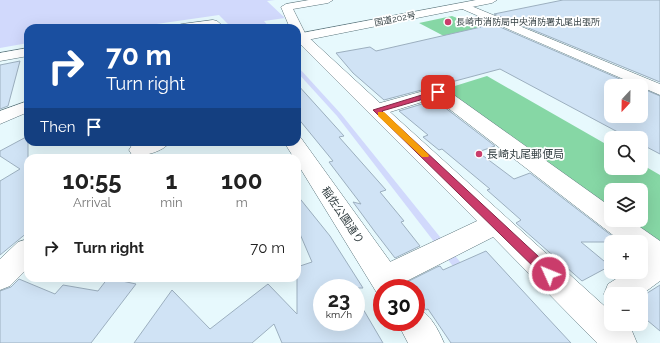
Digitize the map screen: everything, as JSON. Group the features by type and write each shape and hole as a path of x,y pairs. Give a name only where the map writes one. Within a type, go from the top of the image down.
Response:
{"main road":[{"path":"294,24 286,6 328,0"},
{"name":"国道202号","path":"301,33 464,6 492,0"},
{"path":"464,6 660,90"},
{"path":"301,36 377,110 485,229 601,306 620,343"},
{"path":"0,57 24,53"},
{"path":"377,110 438,92 604,215"},
{"path":"0,118 24,108"},
{"path":"139,150 150,146"},
{"name":"稲佐公園通り","path":"297,146 385,279"},
{"path":"621,227 660,256"},
{"path":"394,279 434,254 485,229"},
{"path":"0,277 24,254"},
{"path":"629,287 660,265"},
{"path":"419,331 427,343"}],"green space":[{"path":"452,16 481,28 503,67 419,23"},
{"path":"487,76 604,143 604,175 648,175 648,168 660,175 660,241 636,227 648,227 648,183 604,183 604,206 442,90"}],"water":[{"path":"0,0 275,0 267,1 285,18 264,21 267,24 228,24 219,15 157,24 24,24 24,44 0,48"}],"building":[{"path":"563,0 660,0 660,82 494,14"},
{"path":"477,17 620,79 604,79 604,123 648,123 648,91 660,96 660,154 648,148 648,131 616,131 500,69 384,100 353,73 336,53 370,47 376,51 481,27 464,20"},
{"path":"20,61 8,106 0,109 0,65"},
{"path":"301,88 344,136 339,137 386,190 380,192 404,221 401,222 420,246 395,258 353,202 361,204 329,162 333,161 301,122"},
{"path":"435,100 495,146 478,152 514,179 530,173 611,235 604,235 604,242 581,242 604,261 604,269 582,281 516,223 521,220 487,190 490,189 442,149 439,150 423,137 428,135 399,111"},
{"path":"24,138 24,146 28,146 28,154 24,154 24,235 0,255 0,181 20,169 0,156 0,151"},
{"path":"301,200 330,236 357,279 313,279 313,331 365,331 365,312 373,326 373,331 376,331 383,343 282,343 274,324 252,343 134,343 172,290 210,329 268,284 297,314 297,282 301,282 301,266 312,262 301,236"},
{"path":"486,251 571,343 451,343 428,309 426,310 425,308 425,279 413,279 440,266 443,270"},
{"path":"19,279 55,294 63,285 98,291 105,282 127,282 136,284 91,343 0,343 0,291 11,287"},
{"path":"660,285 660,331 648,321 648,293"}],"waterway":[{"path":"301,73 339,115 462,271"}],"slow traffic":[{"path":"381,114 425,156"}],"place":[{"name":"長崎市消防局中央消防署丸尾出張所","path":"448,22"},
{"name":"長崎丸尾郵便局","path":"479,154"}],"route":[{"path":"438,92 377,110 549,274"}]}
